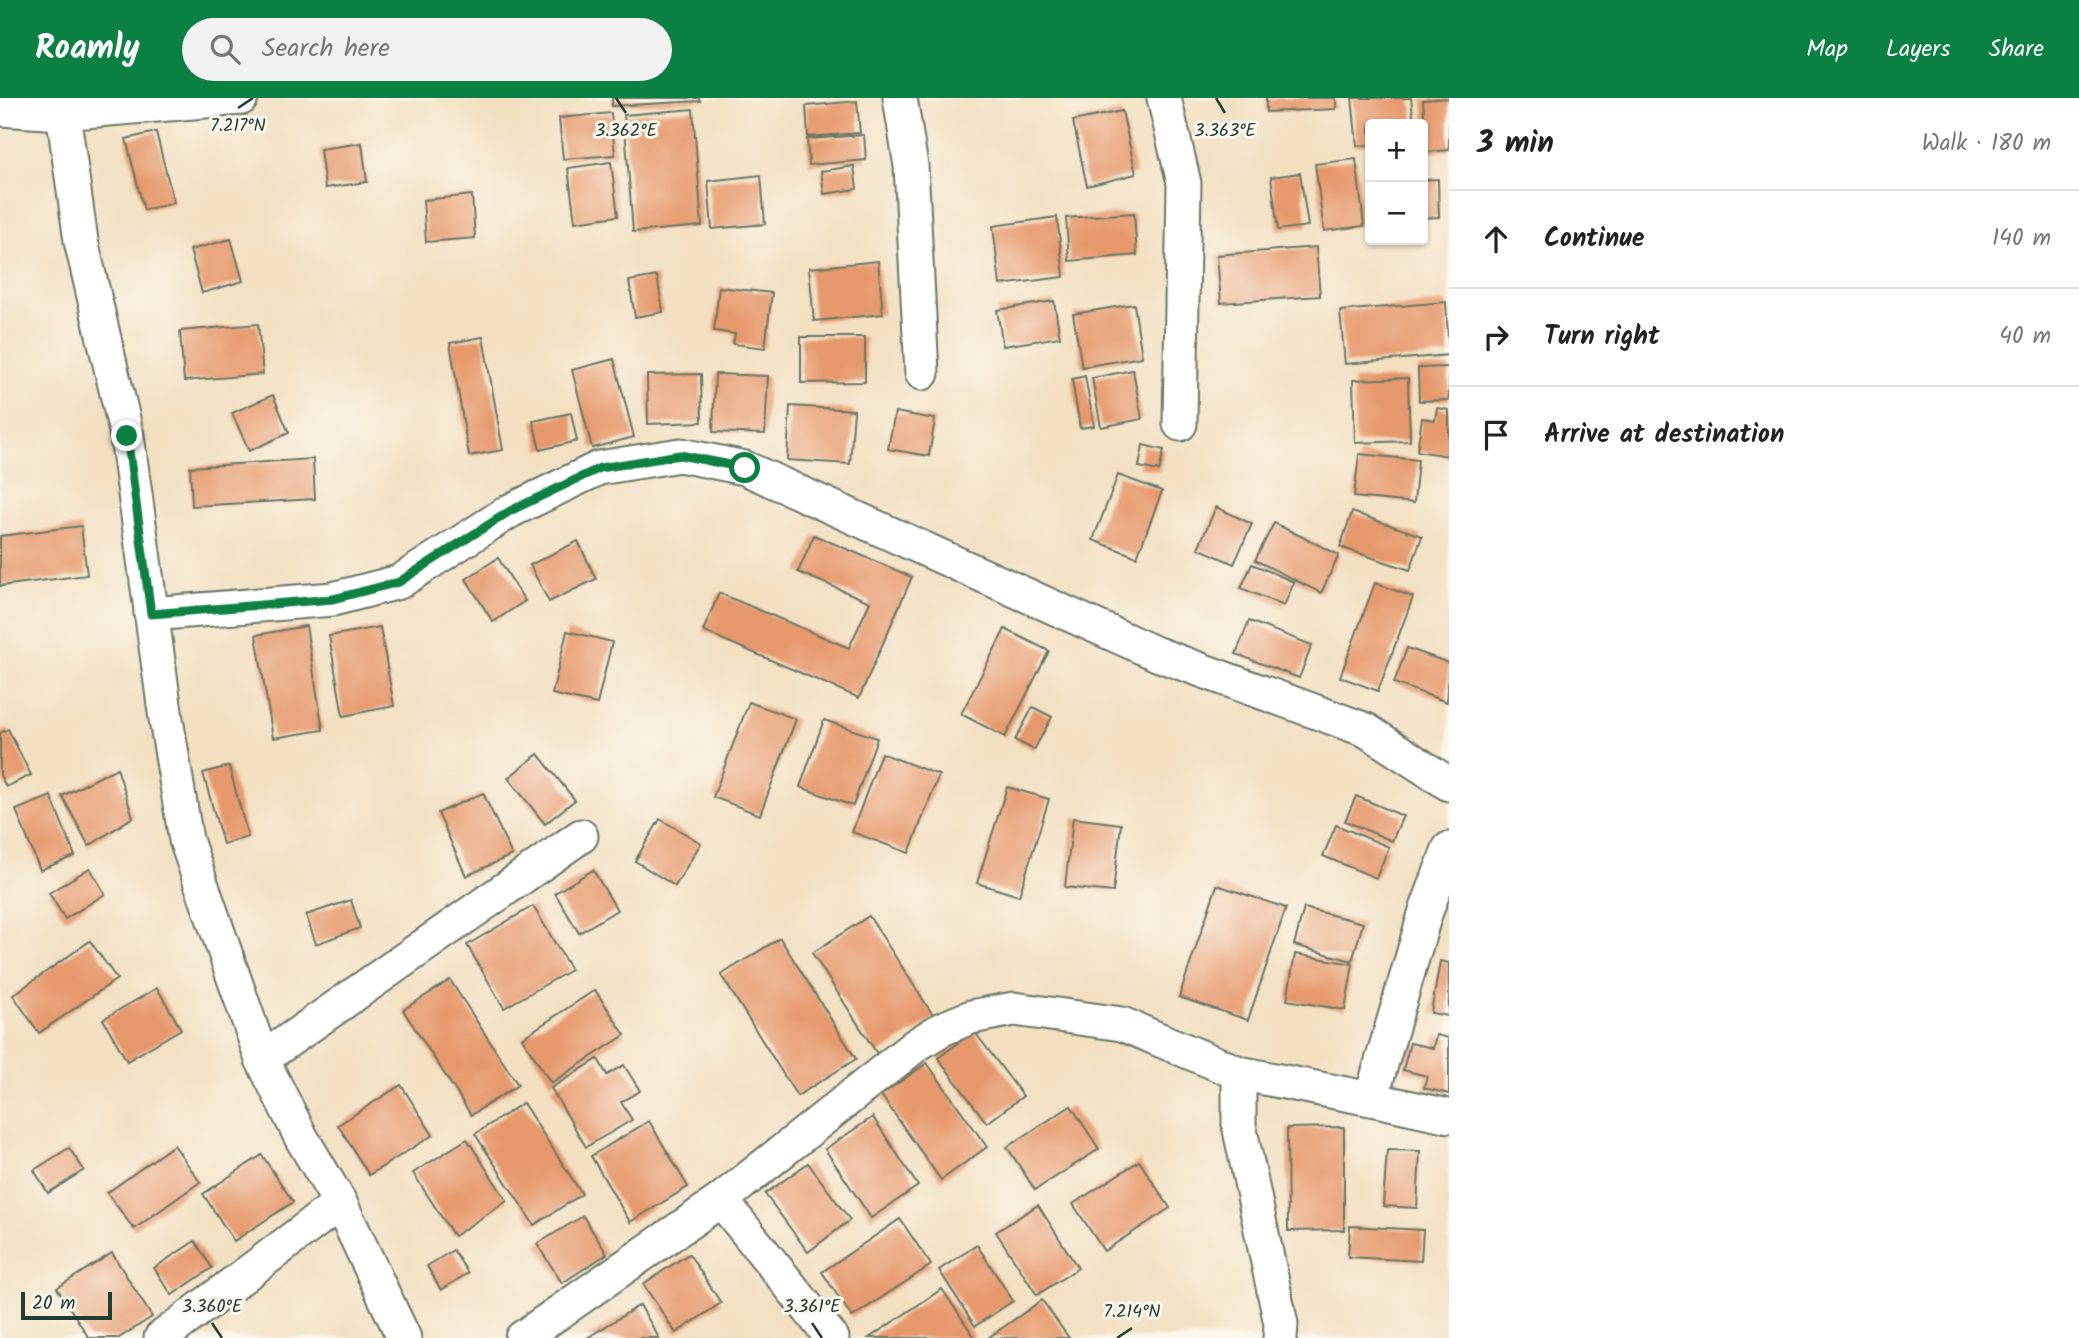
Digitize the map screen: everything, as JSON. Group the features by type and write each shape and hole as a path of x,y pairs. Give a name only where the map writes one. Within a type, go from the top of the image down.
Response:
{"street":[{"path":"0,109 240,98"},
{"path":"900,98 911,166 922,373"},
{"path":"1164,98 1184,183 1180,424"},
{"path":"61,105 81,241 127,436 186,840 262,1059 301,1137 340,1203 404,1338"},
{"path":"151,614 333,599 399,582 510,511 600,468 680,455 745,468 1157,654 1366,730 1449,784"},
{"path":"262,1059 582,836"},
{"path":"1371,1099 1437,916 1449,849"},
{"path":"522,1338 721,1200 916,1045 942,1029 971,1017 1014,1009 1122,1024 1239,1073 1449,1116"},
{"path":"1239,1073 1240,1125 1281,1325 1280,1338"},
{"path":"721,1200 831,1338"},
{"path":"161,1338 340,1203"}],"building":[{"path":"612,98 699,98 700,101 612,106"},
{"path":"1266,98 1336,98 1336,109 1266,112"},
{"path":"1352,98 1411,98 1413,119 1365,119 1365,145 1357,146"},
{"path":"1449,98 1449,150 1428,152 1428,119 1424,119 1423,100"},
{"path":"857,101 860,133 808,137 806,106"},
{"path":"693,109 702,226 633,232 624,115"},
{"path":"1122,111 1136,174 1087,186 1073,121"},
{"path":"611,113 615,155 563,159 559,118"},
{"path":"156,132 174,203 144,210 126,139"},
{"path":"864,135 866,160 809,165 807,139"},
{"path":"362,143 367,182 325,188 320,149"},
{"path":"1356,159 1364,226 1324,231 1315,164"},
{"path":"611,162 618,216 575,222 568,168"},
{"path":"854,166 857,189 824,194 821,171"},
{"path":"1300,173 1308,226 1278,230 1271,177"},
{"path":"761,175 765,224 712,229 708,181"},
{"path":"1438,179 1439,217 1428,218 1428,180"},
{"path":"472,195 475,238 426,242 423,200"},
{"path":"1134,213 1137,255 1069,261 1066,218"},
{"path":"1057,217 1064,277 1000,285 993,226"},
{"path":"231,239 243,281 202,293 190,250"},
{"path":"1316,247 1320,296 1221,303 1217,255"},
{"path":"878,261 883,314 814,321 809,268"},
{"path":"657,276 663,312 635,317 629,281"},
{"path":"719,287 772,293 765,348 733,344 735,334 714,331"},
{"path":"1054,301 1060,337 1003,346 997,310"},
{"path":"1446,302 1449,355 1345,364 1340,311"},
{"path":"1134,304 1142,357 1082,367 1073,314"},
{"path":"258,324 263,374 184,381 180,331"},
{"path":"483,337 503,450 469,456 450,343"},
{"path":"801,337 865,337 865,382 801,383"},
{"path":"614,359 634,437 592,448 572,370"},
{"path":"1449,367 1449,400 1419,401 1418,368"},
{"path":"1133,370 1142,419 1101,427 1092,378"},
{"path":"701,374 702,422 648,424 647,375"},
{"path":"715,374 768,376 765,434 713,432"},
{"path":"1085,376 1094,426 1080,428 1072,379"},
{"path":"1408,378 1410,441 1355,443 1353,380"},
{"path":"273,395 289,433 249,451 232,413"},
{"path":"790,406 854,410 850,464 787,460"},
{"path":"1437,408 1449,410 1449,456 1417,451 1422,418 1435,420"},
{"path":"895,412 935,419 929,456 888,449"},
{"path":"571,413 577,441 540,450 533,421"},
{"path":"1143,445 1164,450 1159,471 1139,467"},
{"path":"1359,454 1418,460 1414,503 1354,497"},
{"path":"313,459 315,499 192,506 190,467"},
{"path":"1118,475 1162,491 1137,557 1093,540"},
{"path":"1216,507 1252,524 1234,564 1198,548"},
{"path":"1352,512 1422,536 1410,570 1340,547"},
{"path":"1274,523 1339,555 1321,593 1255,560"},
{"path":"81,526 87,575 0,586 0,536"},
{"path":"814,535 912,577 859,698 703,631 719,593 849,648 870,602 798,572"},
{"path":"578,541 596,579 549,602 530,565"},
{"path":"498,558 525,601 493,622 466,579"},
{"path":"1252,564 1294,582 1284,606 1241,588"},
{"path":"1375,583 1413,597 1378,691 1340,677"},
{"path":"1249,621 1312,645 1299,678 1236,654"},
{"path":"306,626 323,730 273,738 256,635"},
{"path":"380,627 394,706 343,716 329,636"},
{"path":"1005,629 1049,651 1005,737 961,714"},
{"path":"567,631 612,642 597,704 552,694"},
{"path":"1407,648 1449,663 1447,702 1394,683"},
{"path":"749,702 796,719 760,815 713,797"},
{"path":"1033,707 1052,717 1034,750 1015,740"},
{"path":"824,720 877,738 853,806 800,787"},
{"path":"8,729 31,775 6,787 0,775 0,733"},
{"path":"881,753 939,775 909,853 852,832"},
{"path":"538,754 575,800 545,824 508,778"},
{"path":"229,766 248,837 223,844 203,773"},
{"path":"117,768 133,817 89,846 62,796"},
{"path":"1007,787 1049,799 1019,896 977,883"},
{"path":"483,793 512,855 466,876 438,813"},
{"path":"51,796 75,856 40,870 16,810"},
{"path":"1356,796 1403,816 1392,841 1345,821"},
{"path":"1073,818 1121,824 1113,892 1065,887"},
{"path":"660,819 701,843 675,886 635,861"},
{"path":"1336,825 1389,847 1376,878 1323,856"},
{"path":"90,868 105,894 65,919 49,893"},
{"path":"593,870 617,910 579,933 555,893"},
{"path":"1217,885 1286,908 1248,1020 1179,997"},
{"path":"351,900 360,928 316,944 306,915"},
{"path":"533,906 571,970 504,1008 467,945"},
{"path":"1304,908 1363,923 1352,961 1294,945"},
{"path":"869,916 935,1018 878,1055 812,953"},
{"path":"780,938 856,1059 797,1096 721,975"},
{"path":"90,941 117,979 39,1033 13,995"},
{"path":"1295,954 1353,964 1345,1010 1287,1000"},
{"path":"1440,961 1449,963 1449,1016 1431,1013"},
{"path":"450,980 518,1085 471,1115 403,1010"},
{"path":"157,988 181,1029 127,1061 103,1019"},
{"path":"595,990 625,1035 551,1083 522,1038"},
{"path":"974,1031 1023,1096 987,1123 938,1058"},
{"path":"1436,1035 1449,1038 1449,1094 1424,1088 1427,1076 1403,1070 1410,1043 1433,1048"},
{"path":"598,1059 607,1075 624,1065 640,1091 621,1102 632,1120 586,1147 551,1088"},
{"path":"927,1063 987,1147 941,1180 881,1095"},
{"path":"401,1085 433,1135 369,1175 338,1125"},
{"path":"523,1103 582,1194 534,1225 475,1134"},
{"path":"1071,1106 1099,1149 1035,1190 1007,1147"},
{"path":"873,1117 918,1186 871,1218 825,1149"},
{"path":"649,1121 688,1187 630,1222 591,1156"},
{"path":"1344,1127 1344,1230 1288,1231 1287,1128"},
{"path":"467,1139 507,1201 454,1236 413,1173"},
{"path":"174,1145 200,1182 134,1229 107,1193"},
{"path":"69,1148 84,1170 48,1193 34,1170"},
{"path":"1387,1150 1420,1151 1417,1208 1383,1206"},
{"path":"262,1155 293,1202 234,1241 203,1194"},
{"path":"1139,1161 1170,1208 1104,1251 1073,1204"},
{"path":"808,1163 850,1220 808,1252 765,1194"},
{"path":"1038,1205 1078,1268 1037,1295 996,1232"},
{"path":"583,1216 607,1254 562,1283 537,1244"},
{"path":"900,1219 931,1265 852,1317 822,1272"},
{"path":"1350,1226 1423,1230 1421,1261 1348,1257"},
{"path":"195,1241 212,1268 172,1295 154,1268"},
{"path":"977,1245 1013,1301 975,1326 939,1270"},
{"path":"453,1250 468,1273 441,1290 427,1266"},
{"path":"112,1253 152,1317 119,1338 89,1338 57,1288"},
{"path":"689,1254 721,1303 676,1333 643,1284"},
{"path":"942,1289 975,1338 869,1338"},
{"path":"1042,1300 1069,1338 988,1338"},
{"path":"640,1305 659,1338 587,1338"}],"route":[{"path":"127,436 151,614 333,599 399,582 510,511 600,468 680,455 745,468"}]}
